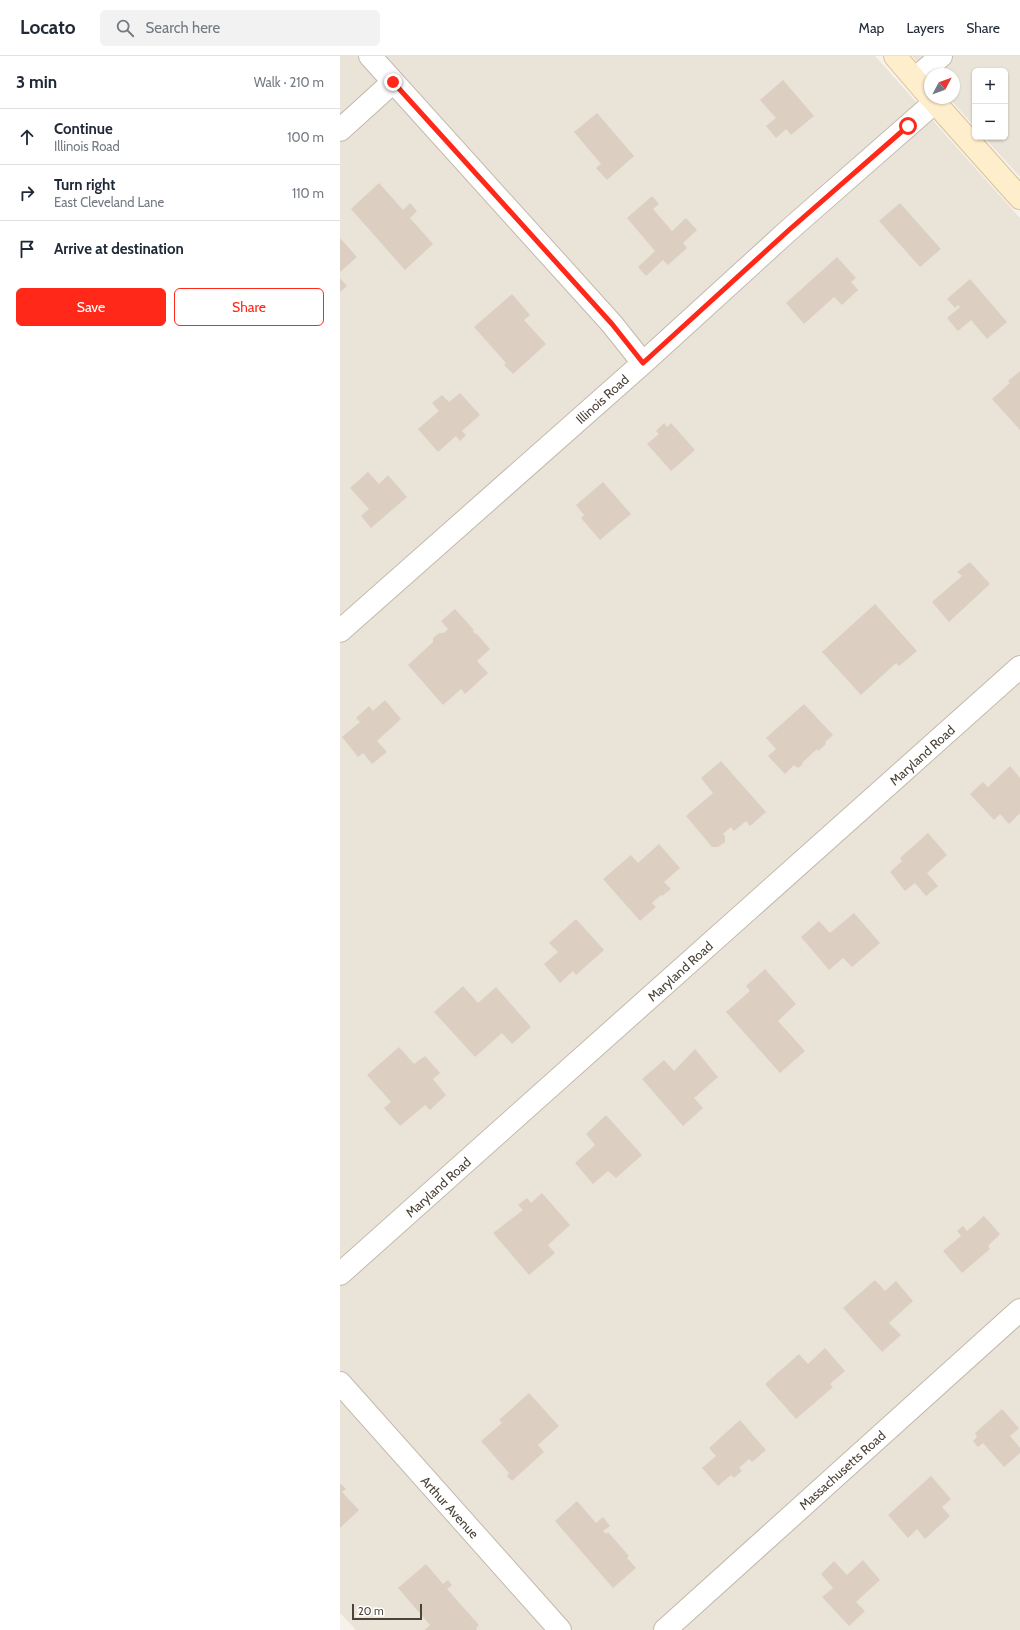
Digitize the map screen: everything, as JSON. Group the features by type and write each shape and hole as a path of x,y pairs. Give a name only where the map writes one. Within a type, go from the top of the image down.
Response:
{"main road":[{"path":"894,56 924,90"},
{"path":"936,104 1020,198"}],"street":[{"path":"370,56 612,324 643,363"},
{"path":"915,79 941,56"},
{"path":"340,130 393,82"},
{"name":"Illinois Road","path":"340,631 643,363 927,104"},
{"name":"Maryland Road","path":"340,1274 1020,667"},
{"name":"Massachusetts Road","path":"665,1630 1020,1310"},
{"name":"Arthur Avenue","path":"340,1383 560,1630"}],"shaded area":[{"path":"340,56 875,56 1020,218 1020,1630 356,1630 340,1613"},
{"path":"912,56 1020,56 1020,177 987,140 1008,140 1008,68 972,68 972,124 954,104 960,104 960,68 924,68 924,70"}],"building":[{"path":"783,80 814,116 791,135 786,129 776,138 766,126 776,118 760,100"},
{"path":"597,113 634,156 607,180 596,168 601,164 574,132"},
{"path":"379,183 403,210 410,203 417,211 410,218 433,244 405,270 351,209"},
{"path":"652,196 659,204 653,209 672,231 686,218 697,230 683,243 687,248 668,265 663,260 646,276 638,267 655,251 627,218"},
{"path":"900,203 941,249 920,267 879,221"},
{"path":"340,238 357,257 340,272"},
{"path":"837,257 856,278 851,282 858,290 842,305 834,297 804,324 786,303"},
{"path":"340,278 347,286 340,292"},
{"path":"970,279 1007,322 987,339 971,320 958,331 947,318 960,307 958,305 955,308 947,299"},
{"path":"512,294 530,315 524,320 546,344 513,374 504,365 506,363 474,327"},
{"path":"1020,371 1020,430 992,399 1010,383 1008,381"},
{"path":"460,393 480,415 462,431 466,435 460,441 456,436 438,452 418,429 439,411 432,403 442,395 449,402"},
{"path":"664,423 667,427 671,423 695,450 671,471 647,444 659,434 656,431"},
{"path":"368,472 379,484 388,475 407,497 371,528 361,516 369,509 350,488"},
{"path":"603,482 631,514 600,540 581,518 584,515 576,505"},
{"path":"970,562 990,584 949,622 932,602 962,576 957,572"},
{"path":"875,604 917,651 899,666 896,663 861,695 822,652"},
{"path":"455,609 474,630 473,631 475,634 476,633 490,649 477,661 488,673 465,694 461,689 443,705 408,665 433,642 433,638 439,633 444,633 448,629 441,621"},
{"path":"385,700 401,719 377,741 387,752 372,764 363,753 358,757 342,737 360,722 356,718 369,706 373,711"},
{"path":"804,704 833,735 825,742 826,744 818,751 817,749 803,762 802,765 798,768 794,765 785,774 768,756 776,749 766,738"},
{"path":"721,761 766,812 750,826 746,821 734,831 731,827 723,834 725,836 725,842 718,847 712,847 686,816 713,793 701,778"},
{"path":"1010,766 1020,778 1020,815 1019,814 1009,824 1000,814 994,820 970,794 983,782 988,787"},
{"path":"928,833 947,855 927,873 938,886 926,896 915,883 905,891 890,872 902,861 900,858"},
{"path":"659,844 680,868 664,882 671,889 652,903 656,907 640,921 603,879 631,855 638,863"},
{"path":"854,913 880,943 852,967 843,958 829,970 801,937 819,921 830,933"},
{"path":"576,919 604,950 576,975 573,971 560,983 544,964 558,952 549,943"},
{"path":"765,969 796,1004 778,1021 805,1051 780,1073 726,1012 750,991 746,986"},
{"path":"463,986 478,1003 496,987 531,1027 512,1044 502,1033 475,1057 434,1012"},
{"path":"399,1047 414,1064 425,1056 440,1073 433,1079 446,1095 430,1110 425,1105 400,1126 384,1108 391,1102 367,1075"},
{"path":"695,1049 718,1077 694,1098 703,1108 683,1126 642,1079 664,1060 674,1071"},
{"path":"606,1115 642,1155 616,1178 608,1171 593,1184 575,1163 595,1145 586,1134"},
{"path":"542,1193 570,1225 548,1245 555,1253 529,1275 493,1233 523,1210 518,1205 527,1198 531,1203"},
{"path":"984,1216 1000,1234 988,1246 990,1249 962,1273 943,1251 961,1236 957,1231 963,1226 967,1231"},
{"path":"875,1280 885,1291 896,1281 913,1301 889,1323 901,1335 882,1352 843,1308"},
{"path":"825,1348 845,1371 830,1384 833,1387 796,1419 765,1384 799,1354 808,1364"},
{"path":"529,1393 559,1426 538,1445 544,1452 512,1481 507,1476 509,1473 481,1441 502,1423 499,1420"},
{"path":"1002,1409 1019,1428 1010,1436 1020,1448 1020,1453 1004,1467 983,1443 978,1447 973,1441 977,1437 975,1433"},
{"path":"740,1420 766,1450 752,1462 749,1459 739,1468 742,1471 734,1478 731,1475 718,1486 702,1468 716,1456 709,1448"},
{"path":"931,1476 951,1499 942,1507 950,1516 925,1539 917,1529 908,1538 888,1515"},
{"path":"341,1484 346,1489 342,1492 359,1510 340,1528 340,1485"},
{"path":"577,1501 596,1523 603,1517 610,1526 603,1531 606,1534 608,1532 629,1556 627,1558 636,1568 613,1588 555,1521"},
{"path":"863,1560 880,1580 856,1602 865,1611 849,1626 822,1597 833,1588 821,1574 834,1561 847,1575"},
{"path":"426,1564 443,1584 448,1580 452,1585 447,1589 479,1625 476,1628 477,1630 425,1630 430,1625 398,1588"}],"route":[{"path":"393,82 612,324 643,363 789,230 908,126"}]}
